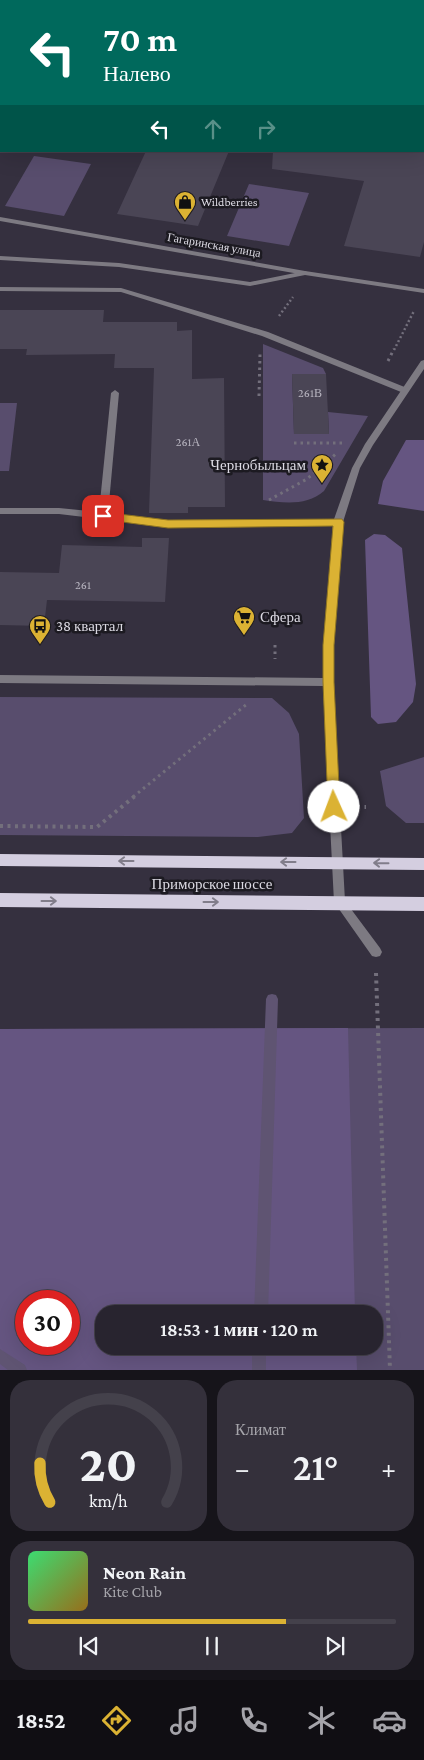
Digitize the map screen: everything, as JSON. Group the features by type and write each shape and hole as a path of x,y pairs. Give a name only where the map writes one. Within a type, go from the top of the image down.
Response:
{"highway":[{"name":"Приморское шоссе","path":"0,860 424,864"},
{"name":"Приморское шоссе","path":"0,900 424,904"}],"street":[{"name":"Гагаринская улица","path":"0,218 308,273 424,291"},
{"path":"0,258 119,265 250,284 308,273"},
{"path":"0,289 121,290 266,334 404,390"},
{"path":"376,952 340,902 328,682 338,522 356,468 374,435 424,363"},
{"path":"103,516 115,392"},
{"path":"0,512 60,511 168,524 338,522"},
{"path":"0,679 328,682"}],"path":[{"path":"259,396 260,341 308,273"},
{"path":"378,379 415,310"},
{"path":"268,500 308,478 349,443 294,443"},
{"path":"0,826 96,827 275,682 275,645"},
{"path":"376,952 390,1370"}],"shaded area":[{"path":"34,156 91,164 64,216 5,206"},
{"path":"249,184 309,193 289,246 227,236"},
{"path":"263,344 323,368 326,374 292,374 294,434 329,434 328,412 368,416 324,491 317,496 303,501 263,500"},
{"path":"0,403 17,403 9,471 0,471"},
{"path":"406,440 424,440 424,511 378,504 383,481"},
{"path":"374,534 385,535 402,548 416,684 413,702 396,722 378,724 371,717 365,540"},
{"path":"0,697 272,698 289,713 299,734 304,818 292,833 258,837 0,835"},
{"path":"424,757 424,823 406,823 386,806 380,771"},
{"path":"348,1028 355,1305 95,1305 95,1355 356,1355 357,1370 0,1370 0,1029"},
{"path":"424,1028 424,1370 0,1370 0,1029"}],"building":[{"path":"146,152 229,152 198,226 117,214"},
{"path":"273,152 424,152 424,242 420,257 344,246 364,181 272,169"},
{"path":"0,310 104,310 103,322 177,322 177,331 192,330 192,379 224,378 225,507 188,507 188,513 149,513 154,368 114,368 115,354 26,355 27,349 0,349"},
{"path":"292,374 326,374 329,434 294,434"},
{"path":"142,538 169,538 165,602 47,600 44,626 0,625 0,572 59,573 62,545 142,547"}],"waterway":[{"path":"261,1305 272,999"},
{"path":"259,1355 259,1370"},
{"path":"0,1356 20,1370"}],"place":[{"name":"Wildberries","path":"185,221"},
{"name":"Чернобыльцам","path":"322,484"},
{"name":"Сфера","path":"244,636"},
{"name":"38 квартал","path":"40,645"}],"route":[{"path":"103,516 168,524 338,522 328,682 334,807"}]}
